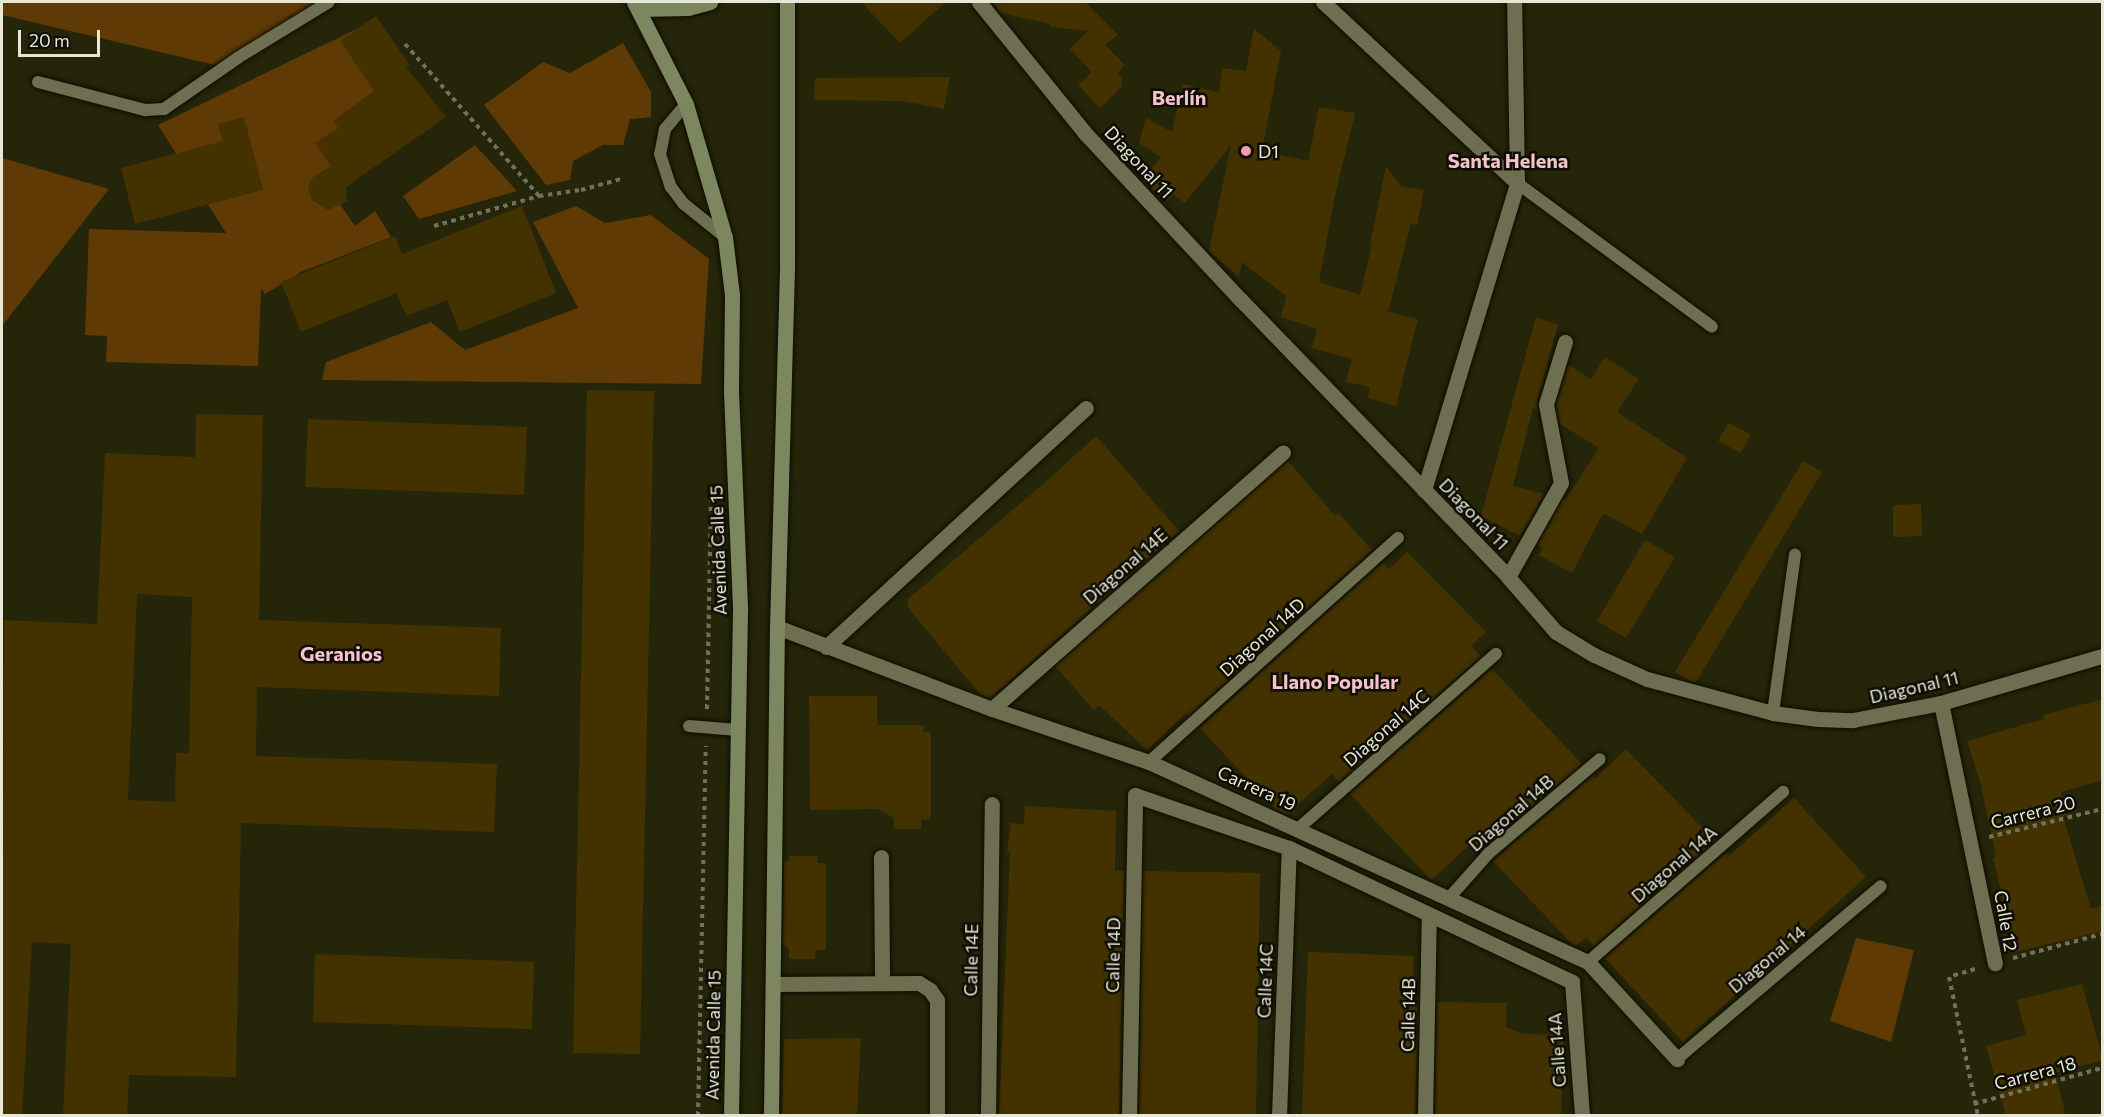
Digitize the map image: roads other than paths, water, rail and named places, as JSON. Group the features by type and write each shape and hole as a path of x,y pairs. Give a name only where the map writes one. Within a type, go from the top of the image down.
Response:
{"main road":[{"path":"636,5 688,8 710,2"},
{"path":"771,1116 777,627 787,264 787,2"},
{"name":"Avenida Calle 15","path":"636,5 686,104 725,237 732,294 731,392 740,611 731,1116"}],"street":[{"name":"Diagonal 11","path":"979,2 1085,133 1240,299 1508,578 1556,632 1594,655 1647,679 1773,713 1818,719 1853,720 1941,703 2103,656"},
{"path":"1323,2 1517,183"},
{"path":"1424,490 1517,183 1514,2"},
{"path":"1508,578 1561,483 1546,404 1565,342"},
{"path":"826,647 1086,408"},
{"name":"Diagonal 14E","path":"992,709 1283,452"},
{"name":"Carrera 19","path":"777,627 992,709 1149,762 1299,828 1588,962 1677,1059"},
{"name":"Calle 12","path":"1941,703 1995,963"},
{"name":"Calle 14D","path":"1129,1116 1135,795 1289,848"},
{"name":"Calle 14E","path":"988,1116 992,804"},
{"path":"1289,848 1429,915"},
{"name":"Calle 14C","path":"1279,1116 1289,848"},
{"path":"881,857 882,983"},
{"name":"Calle 14A","path":"1429,915 1572,982 1582,1116"},
{"name":"Calle 14B","path":"1425,1116 1429,915"},
{"path":"773,984 920,982 937,1000 937,1116"}],"lane":[{"path":"38,82 145,110 164,109 239,57 329,2"},
{"path":"686,104 665,129 660,154 671,187 684,204 725,237"},
{"path":"1517,183 1712,327"},
{"name":"Diagonal 14D","path":"1149,762 1398,538"},
{"path":"1773,713 1795,555"},
{"name":"Diagonal 14C","path":"1299,828 1496,654"},
{"path":"690,726 738,730"},
{"name":"Diagonal 14B","path":"1449,898 1489,853 1600,759"},
{"name":"Diagonal 14A","path":"1588,962 1783,792"},
{"name":"Diagonal 14","path":"1677,1059 1881,886"}],"place":[{"name":"D1","path":"1246,151"}],"district":[{"name":"Berlín","path":"1179,97"},
{"name":"Santa Helena","path":"1508,160"},
{"name":"Geranios","path":"341,653"},
{"name":"Llano Popular","path":"1335,681"}]}
